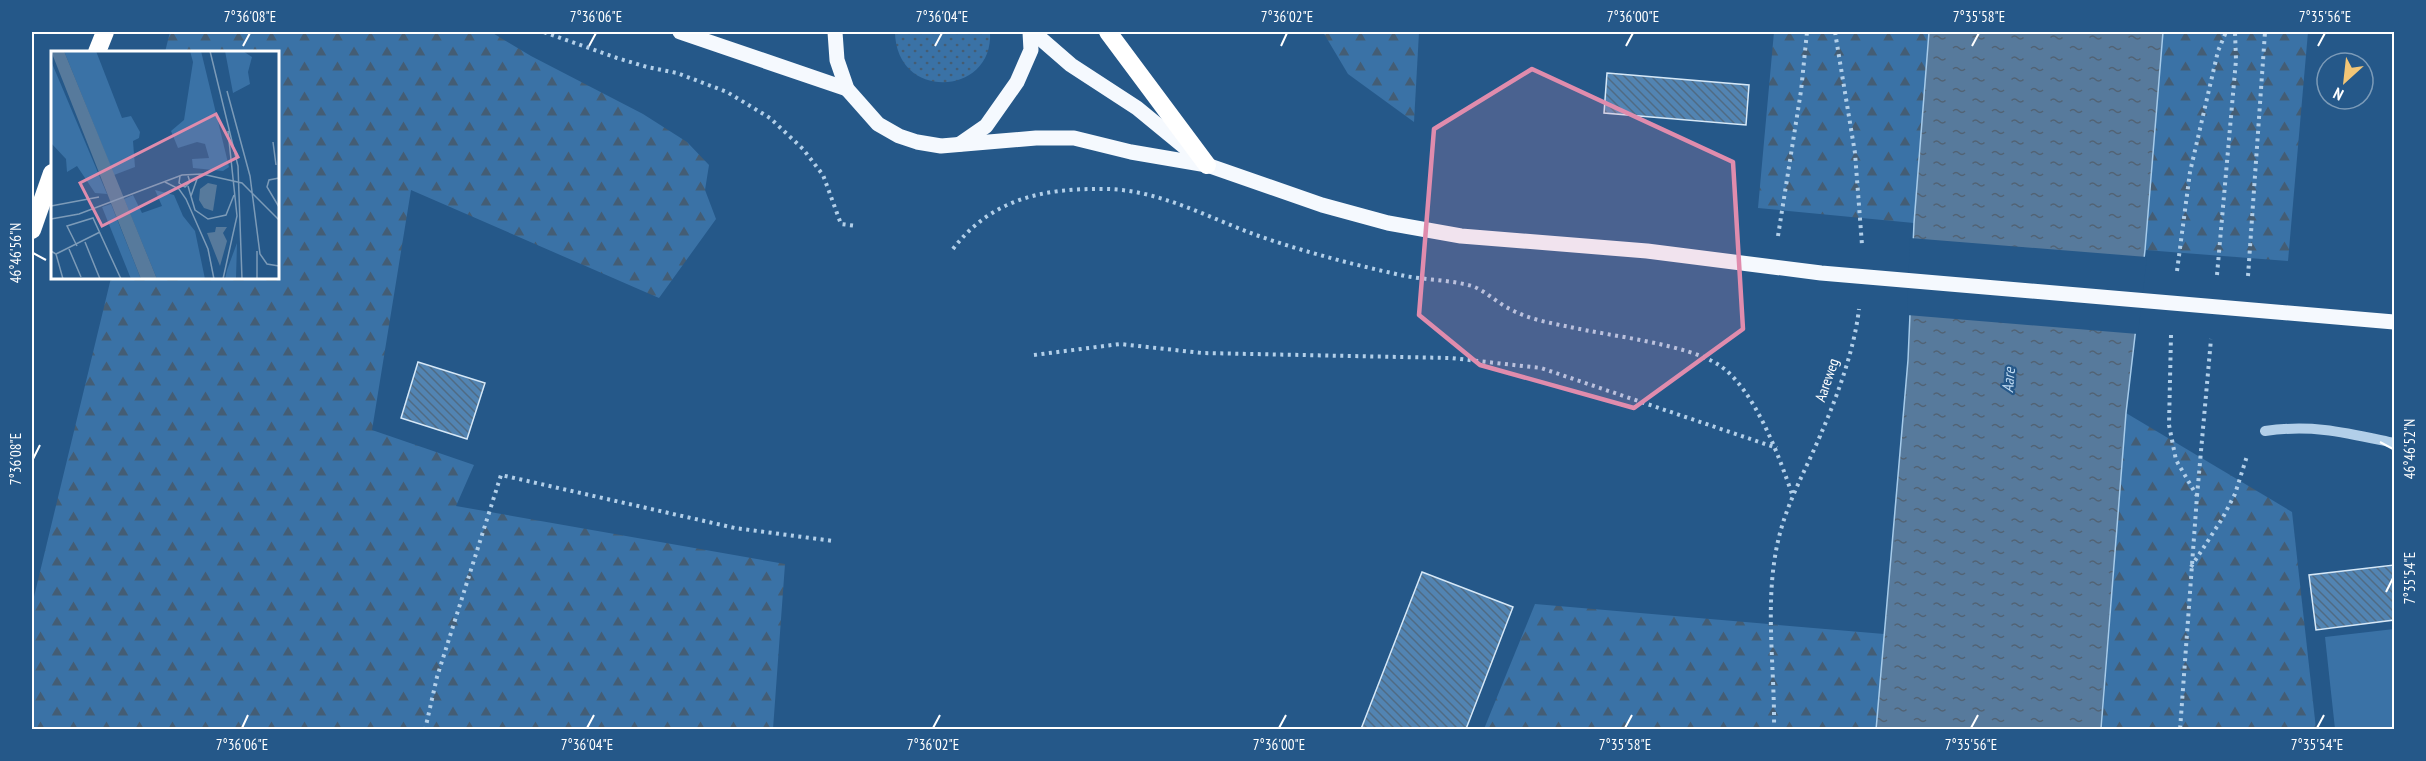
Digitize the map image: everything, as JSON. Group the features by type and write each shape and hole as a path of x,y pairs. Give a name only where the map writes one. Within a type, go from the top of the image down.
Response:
{"highway":[{"path":"97,51 105,32"},
{"path":"1108,32 1207,165"},
{"path":"32,230 51,176"}],"main road":[{"path":"680,32 847,89"},
{"path":"835,32 837,60 847,89 878,124 899,136 917,142 941,146 1036,138 1074,138 1131,152 1207,165 1322,205 1410,228 1461,236 1647,251 1821,273 2394,322"},
{"path":"960,144 986,126 1017,82 1031,50 1032,32"},
{"path":"1032,32 1071,65 1137,108 1207,165"}],"lane":[{"path":"2265,431 2294,427 2326,429 2394,443"}],"path":[{"path":"544,32 617,58 677,73 727,92 770,118 803,149 823,175 842,224 856,226"},
{"path":"1776,268 1807,32"},
{"path":"1835,32 1855,153 1862,213 1863,256"},
{"path":"2216,284 2235,72 2235,32"},
{"path":"2246,308 2265,32"},
{"path":"953,249 966,232 986,215 1018,199 1060,191 1105,188 1152,196 1257,235 1320,255 1407,276 1474,286 1510,310 1537,319 1690,352 1722,367 1735,380 1756,409 1777,448 1792,494"},
{"name":"Aareweg","path":"1774,729 1772,585 1779,535 1792,494 1821,435 1847,361 1858,320 1860,298"},
{"path":"2197,496 2212,332"},
{"path":"1034,355 1120,344 1203,353 1451,358 1541,368 1777,448"},
{"path":"2180,729 2190,567 2222,519 2235,494 2249,450 2265,431"},
{"path":"425,729 437,677 501,475 735,528 833,541"}],"highlighted area":[{"path":"1532,69 1733,162 1743,329 1634,408 1480,365 1419,315 1434,129"}],"green space":[{"path":"170,32 491,32 531,56 643,114 687,142 709,165 705,190 716,219 659,298 411,190 372,430 474,465 456,506 785,564 773,729 32,729 32,605 111,279 279,279 279,51 165,51"},
{"path":"895,32 990,32 987,53 977,69 962,79 944,82 927,80 911,71 900,55"},
{"path":"1323,32 1419,32 1414,122 1348,74"},
{"path":"1774,32 1929,32 1914,223 1758,208"},
{"path":"2163,32 2308,32 2288,261 2145,250"},
{"path":"2126,413 2292,512 2316,729 2102,729"},
{"path":"1535,604 1884,634 1876,729 1484,729"},
{"path":"2394,629 2394,729 2335,729 2325,637"}],"water":[{"name":"Aare","path":"1929,32 2163,32 2145,250 2126,413 2101,729 1876,730 1908,360 1914,223"}],"pier":[{"path":"1910,238 2147,257 2138,334 1907,315"}],"building":[{"path":"1607,73 1749,85 1746,125 1604,113"},
{"path":"418,362 485,383 467,439 401,418"},
{"path":"2394,565 2394,620 2316,630 2309,575"},
{"path":"1422,572 1513,607 1466,729 1361,729"}]}
